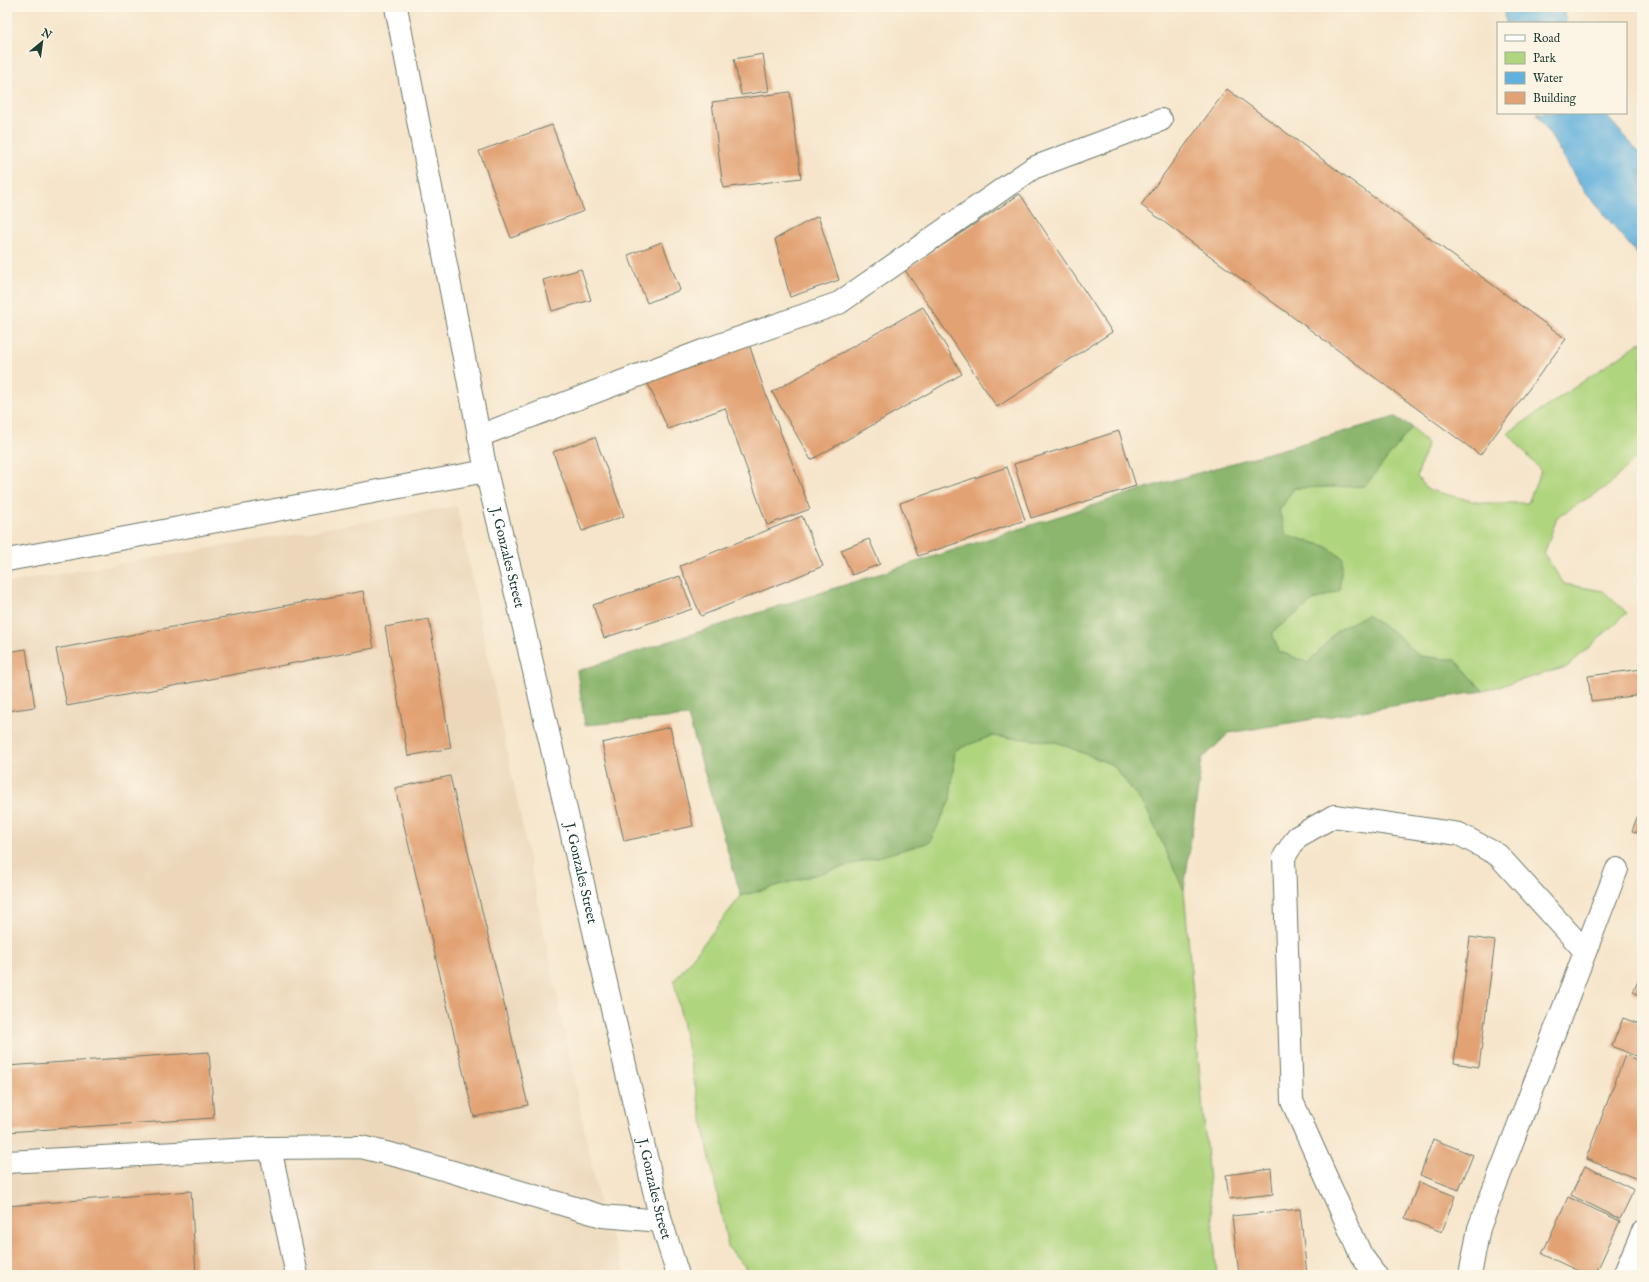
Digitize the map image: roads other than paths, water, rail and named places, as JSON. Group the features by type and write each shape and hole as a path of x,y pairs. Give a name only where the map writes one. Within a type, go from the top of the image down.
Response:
{"street":[{"name":"J. Gonzales Street","path":"396,7 478,436 520,609 661,1221 678,1275"},
{"path":"478,436 698,353 839,303 1033,168 1161,120"},
{"path":"7,560 486,471"},
{"path":"1376,1275 1361,1255 1292,1101 1284,857 1297,837 1334,816 1459,834 1498,854 1585,951"},
{"path":"1470,1275 1479,1228 1617,869"},
{"path":"7,1162 270,1148 361,1147 396,1155 602,1216 661,1221"},
{"path":"270,1148 297,1275"},
{"path":"1624,1275 1642,1233"}],"water":[{"path":"1503,7 1563,7 1566,22 1506,22"},
{"path":"1538,114 1605,114 1642,156 1642,260 1580,185"}]}
